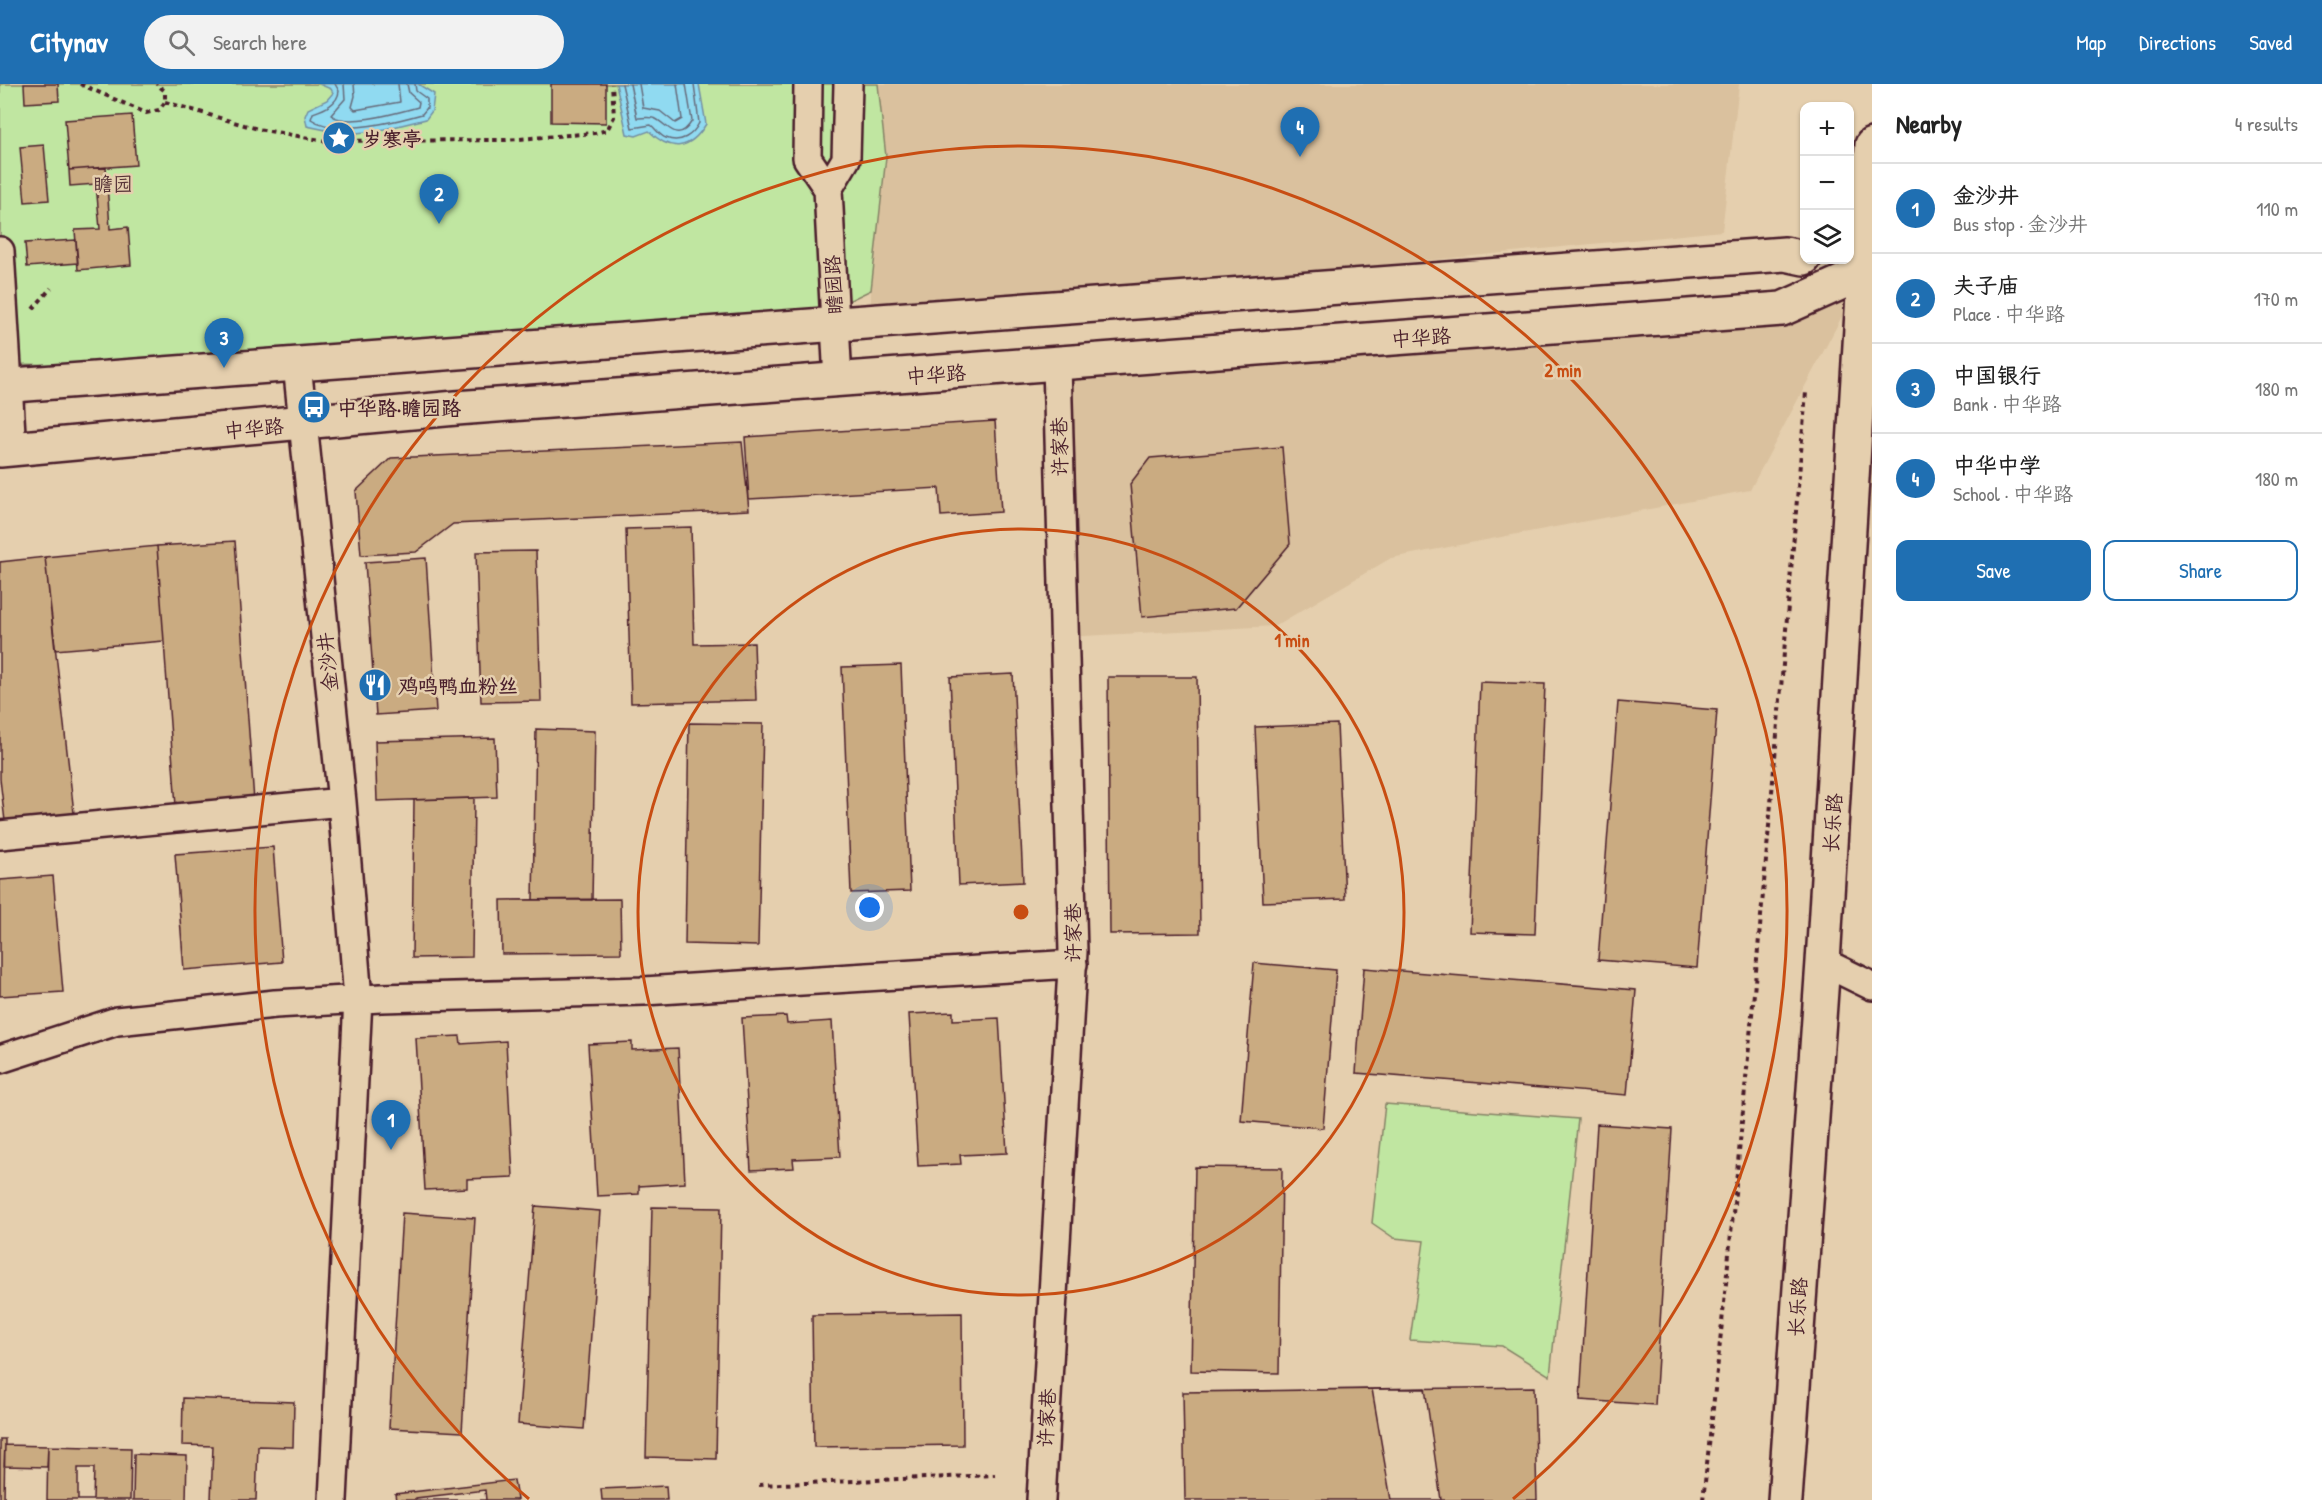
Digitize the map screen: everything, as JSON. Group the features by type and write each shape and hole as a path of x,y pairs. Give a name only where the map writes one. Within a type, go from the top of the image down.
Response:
{"main road":[{"name":"长乐路","path":"1785,1500 1868,272 1872,145"},
{"path":"0,386 1785,254 1800,257"},
{"path":"1829,264 1868,272"},
{"name":"中华路","path":"6,450 456,408 1057,365 1782,309 1868,272"}],"street":[{"path":"808,84 807,158 828,189 846,159 848,84"},
{"name":"瞻园路","path":"828,189 838,381"},
{"path":"0,251 6,450"},
{"name":"金沙井","path":"297,364 342,802 358,999 333,1500"},
{"name":"许家巷","path":"1041,1500 1073,964 1057,365"},
{"path":"0,835 342,802"},
{"path":"1823,962 1872,986"},
{"path":"0,1059 117,1021 275,1004 358,999 644,991 1073,964"}],"path":[{"path":"80,84 146,113 159,110 165,102 165,91 156,84"},
{"path":"165,102 258,129 326,141 506,140 595,134 607,130 614,117 612,84"},
{"path":"1703,1500 1732,1241 1762,919 1806,392"},
{"path":"759,1485 995,1475"}],"shaded area":[{"path":"870,84 1739,84 1722,231 871,316"},
{"path":"1865,273 1750,490 1391,558 1275,626 1064,637 1057,365 1782,309"}],"green space":[{"name":"瞻园","path":"0,84 878,84 886,157 871,290 776,336 681,354 555,349 83,365 0,364"},
{"path":"1385,1104 1578,1119 1550,1376 1502,1346 1410,1340 1424,1241 1394,1238 1372,1223"}],"water":[{"path":"319,84 418,84 434,94 432,111 426,119 377,131 345,134 307,126 305,116 308,109 327,100 333,93 331,89"},
{"path":"616,84 699,84 706,124 693,139 680,145 665,143 649,131 636,136 627,134"}],"building":[{"path":"24,84 58,84 59,101 25,103"},
{"path":"551,84 606,84 606,123 551,122"},
{"path":"132,115 136,165 69,170 65,120"},
{"path":"44,145 49,200 25,202 20,147"},
{"path":"106,167 110,229 128,227 131,265 78,270 75,230 100,229 96,184 70,186 69,170"},
{"path":"76,240 78,263 27,267 25,243"},
{"path":"995,421 1001,512 941,516 939,488 749,499 745,437"},
{"path":"742,442 749,510 453,524 416,552 361,555 356,491 391,458"},
{"path":"1282,447 1290,544 1236,608 1142,617 1130,484 1150,458"},
{"path":"691,527 694,644 754,643 756,700 631,703 626,529"},
{"path":"235,541 254,801 176,806 157,546"},
{"path":"157,546 164,641 55,650 45,557"},
{"path":"536,551 541,701 481,702 476,552"},
{"path":"45,557 74,813 5,821 0,779 0,562"},
{"path":"426,558 436,711 376,715 365,562"},
{"path":"901,665 910,891 851,893 842,667"},
{"path":"1013,674 1023,882 959,885 950,677"},
{"path":"1108,677 1197,677 1200,933 1110,934"},
{"path":"1480,682 1545,684 1535,934 1470,932"},
{"path":"1618,702 1717,710 1697,968 1598,960"},
{"path":"689,723 763,724 758,946 685,944"},
{"path":"1337,724 1345,899 1263,902 1255,727"},
{"path":"536,729 595,731 592,900 533,900"},
{"path":"495,738 497,797 377,801 375,741"},
{"path":"474,798 472,957 412,958 414,800"},
{"path":"273,847 282,962 184,970 175,854"},
{"path":"53,876 63,992 0,996 0,880"},
{"path":"620,899 621,953 502,954 501,900"},
{"path":"1254,963 1336,970 1323,1128 1241,1121"},
{"path":"1364,968 1636,990 1627,1095 1356,1073"},
{"path":"953,1012 953,1020 999,1018 1007,1153 960,1155 961,1164 918,1166 909,1014"},
{"path":"786,1016 787,1024 832,1021 840,1157 793,1159 794,1168 751,1170 742,1018"},
{"path":"460,1036 461,1044 506,1041 513,1177 467,1179 467,1188 425,1190 416,1038"},
{"path":"632,1042 632,1050 678,1048 685,1183 639,1186 639,1194 597,1196 588,1044"},
{"path":"1597,1124 1672,1129 1655,1405 1580,1400"},
{"path":"1195,1167 1282,1168 1279,1373 1191,1371"},
{"path":"535,1206 600,1211 584,1429 518,1424"},
{"path":"652,1207 721,1208 716,1459 646,1457"},
{"path":"402,1213 475,1218 462,1432 389,1428"},
{"path":"962,1313 963,1445 814,1447 812,1315"},
{"path":"1534,1387 1537,1500 1185,1500 1183,1392"},
{"path":"1425,1388 1441,1500 1185,1500 1183,1392"},
{"path":"1372,1389 1391,1500 1185,1500 1183,1392"},
{"path":"183,1398 294,1402 293,1447 258,1446 256,1500 211,1500 213,1446 182,1445"},
{"path":"0,1439 5,1439 4,1500 0,1500"},
{"path":"5,1445 48,1446 47,1467 4,1466"},
{"path":"48,1446 131,1448 130,1500 93,1500 94,1468 78,1468 78,1500 47,1500"},
{"path":"134,1454 187,1456 186,1500 133,1500"},
{"path":"514,1480 517,1500 396,1500 395,1494"},
{"path":"666,1486 667,1500 602,1500 601,1489"},
{"path":"485,1490 486,1500 416,1500 416,1498"}],"place":[{"name":"岁寒亭","path":"339,138"},
{"name":"中华中学","path":"1300,157"},
{"name":"夫子庙","path":"439,224"},
{"name":"中国银行","path":"224,368"},
{"name":"中华路·瞻园路","path":"314,407"},
{"name":"鸡鸣鸭血粉丝","path":"375,685"},
{"name":"金沙井","path":"391,1150"}]}
